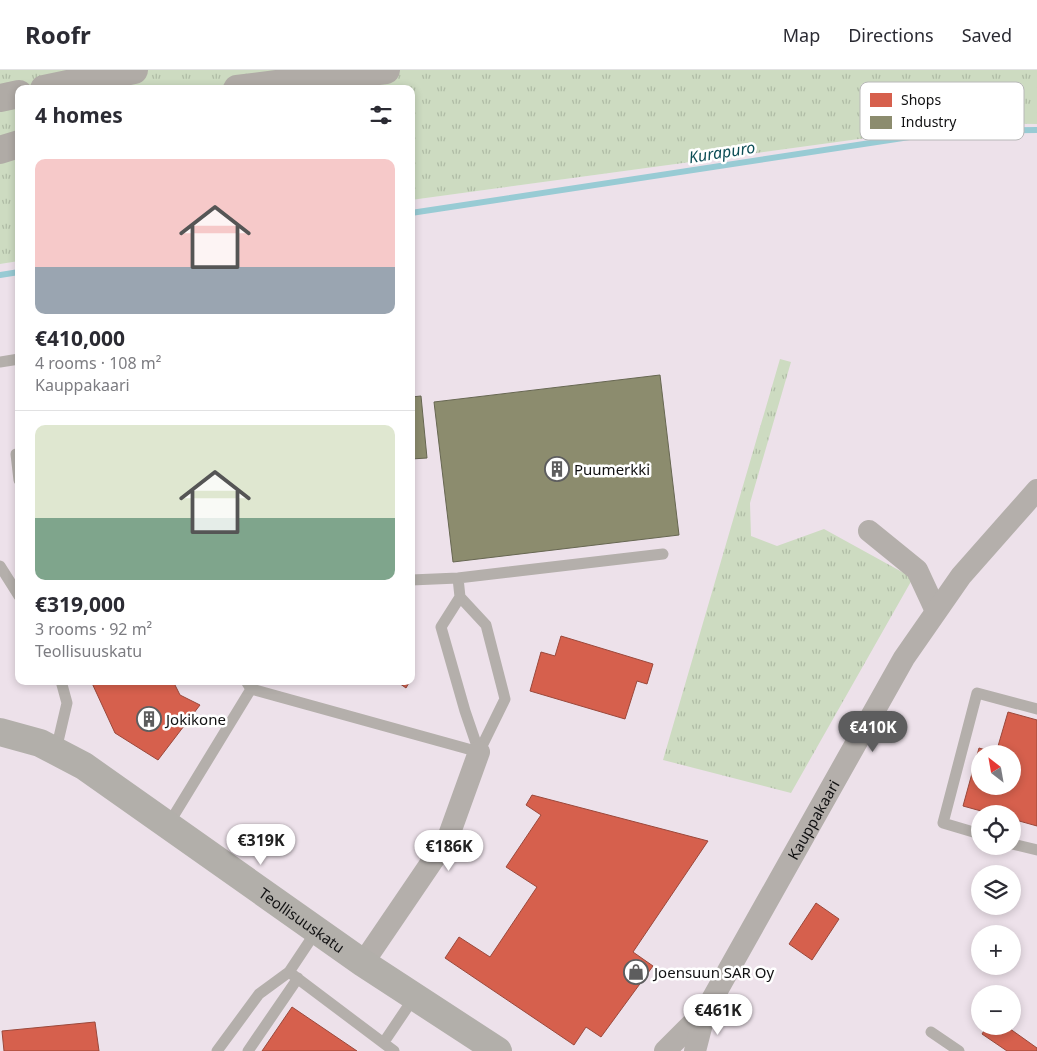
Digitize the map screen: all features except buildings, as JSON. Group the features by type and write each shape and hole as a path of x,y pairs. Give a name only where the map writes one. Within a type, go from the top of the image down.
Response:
{"highway":[{"path":"63,85 134,70"},
{"path":"268,85 386,70"},
{"path":"0,98 15,95"},
{"path":"0,138 15,135"},
{"path":"0,150 15,145"}],"street":[{"name":"Kauppakaari","path":"695,1051 705,1012 904,658 961,576 1037,490"},
{"path":"869,531 917,570 936,611"},
{"name":"Teollisuuskatu","path":"0,732 56,750 84,766 363,963 498,1051"},
{"path":"363,963 448,838 480,752"},
{"name":"Kauppakaari","path":"665,1051 705,1012"}],"lane":[{"path":"0,362 15,359"},
{"path":"415,580 458,578 663,554"},
{"path":"0,566 15,590"},
{"path":"458,578 460,597 486,625 505,699 480,752"},
{"path":"460,597 442,627 464,711 480,752"},
{"path":"56,750 66,704 62,685"},
{"path":"167,826 179,810 248,685 480,752"},
{"path":"971,831 943,823 977,693 1037,709"},
{"path":"1021,846 1037,850"},
{"path":"248,1051 294,975 317,930"},
{"path":"294,975 394,1051"},
{"path":"217,1051 259,994 294,975"},
{"path":"384,1042 415,996"},
{"path":"930,1032 959,1051"}],"shaded area":[{"path":"1024,124 1037,124 1037,1051 0,1051 0,264 15,262 15,685 415,685 415,199 860,139 1024,140"}],"green space":[{"path":"0,70 1037,70 1037,124 1024,124 1024,82 860,82 860,139 415,199 415,85 15,85 15,262 0,264"},
{"path":"780,359 791,362 750,503 751,536 777,546 824,529 913,578 791,793 663,760"}],"waterway":[{"name":"Kurapuro","path":"1024,130 1037,130"},
{"name":"Kurapuro","path":"415,212 890,140"},
{"name":"Kurapuro","path":"0,275 15,273"}],"place":[{"name":"Puumerkki","path":"557,469"},
{"name":"Jokikone","path":"149,719"},
{"name":"Joensuun SAR Oy","path":"636,972"}]}
